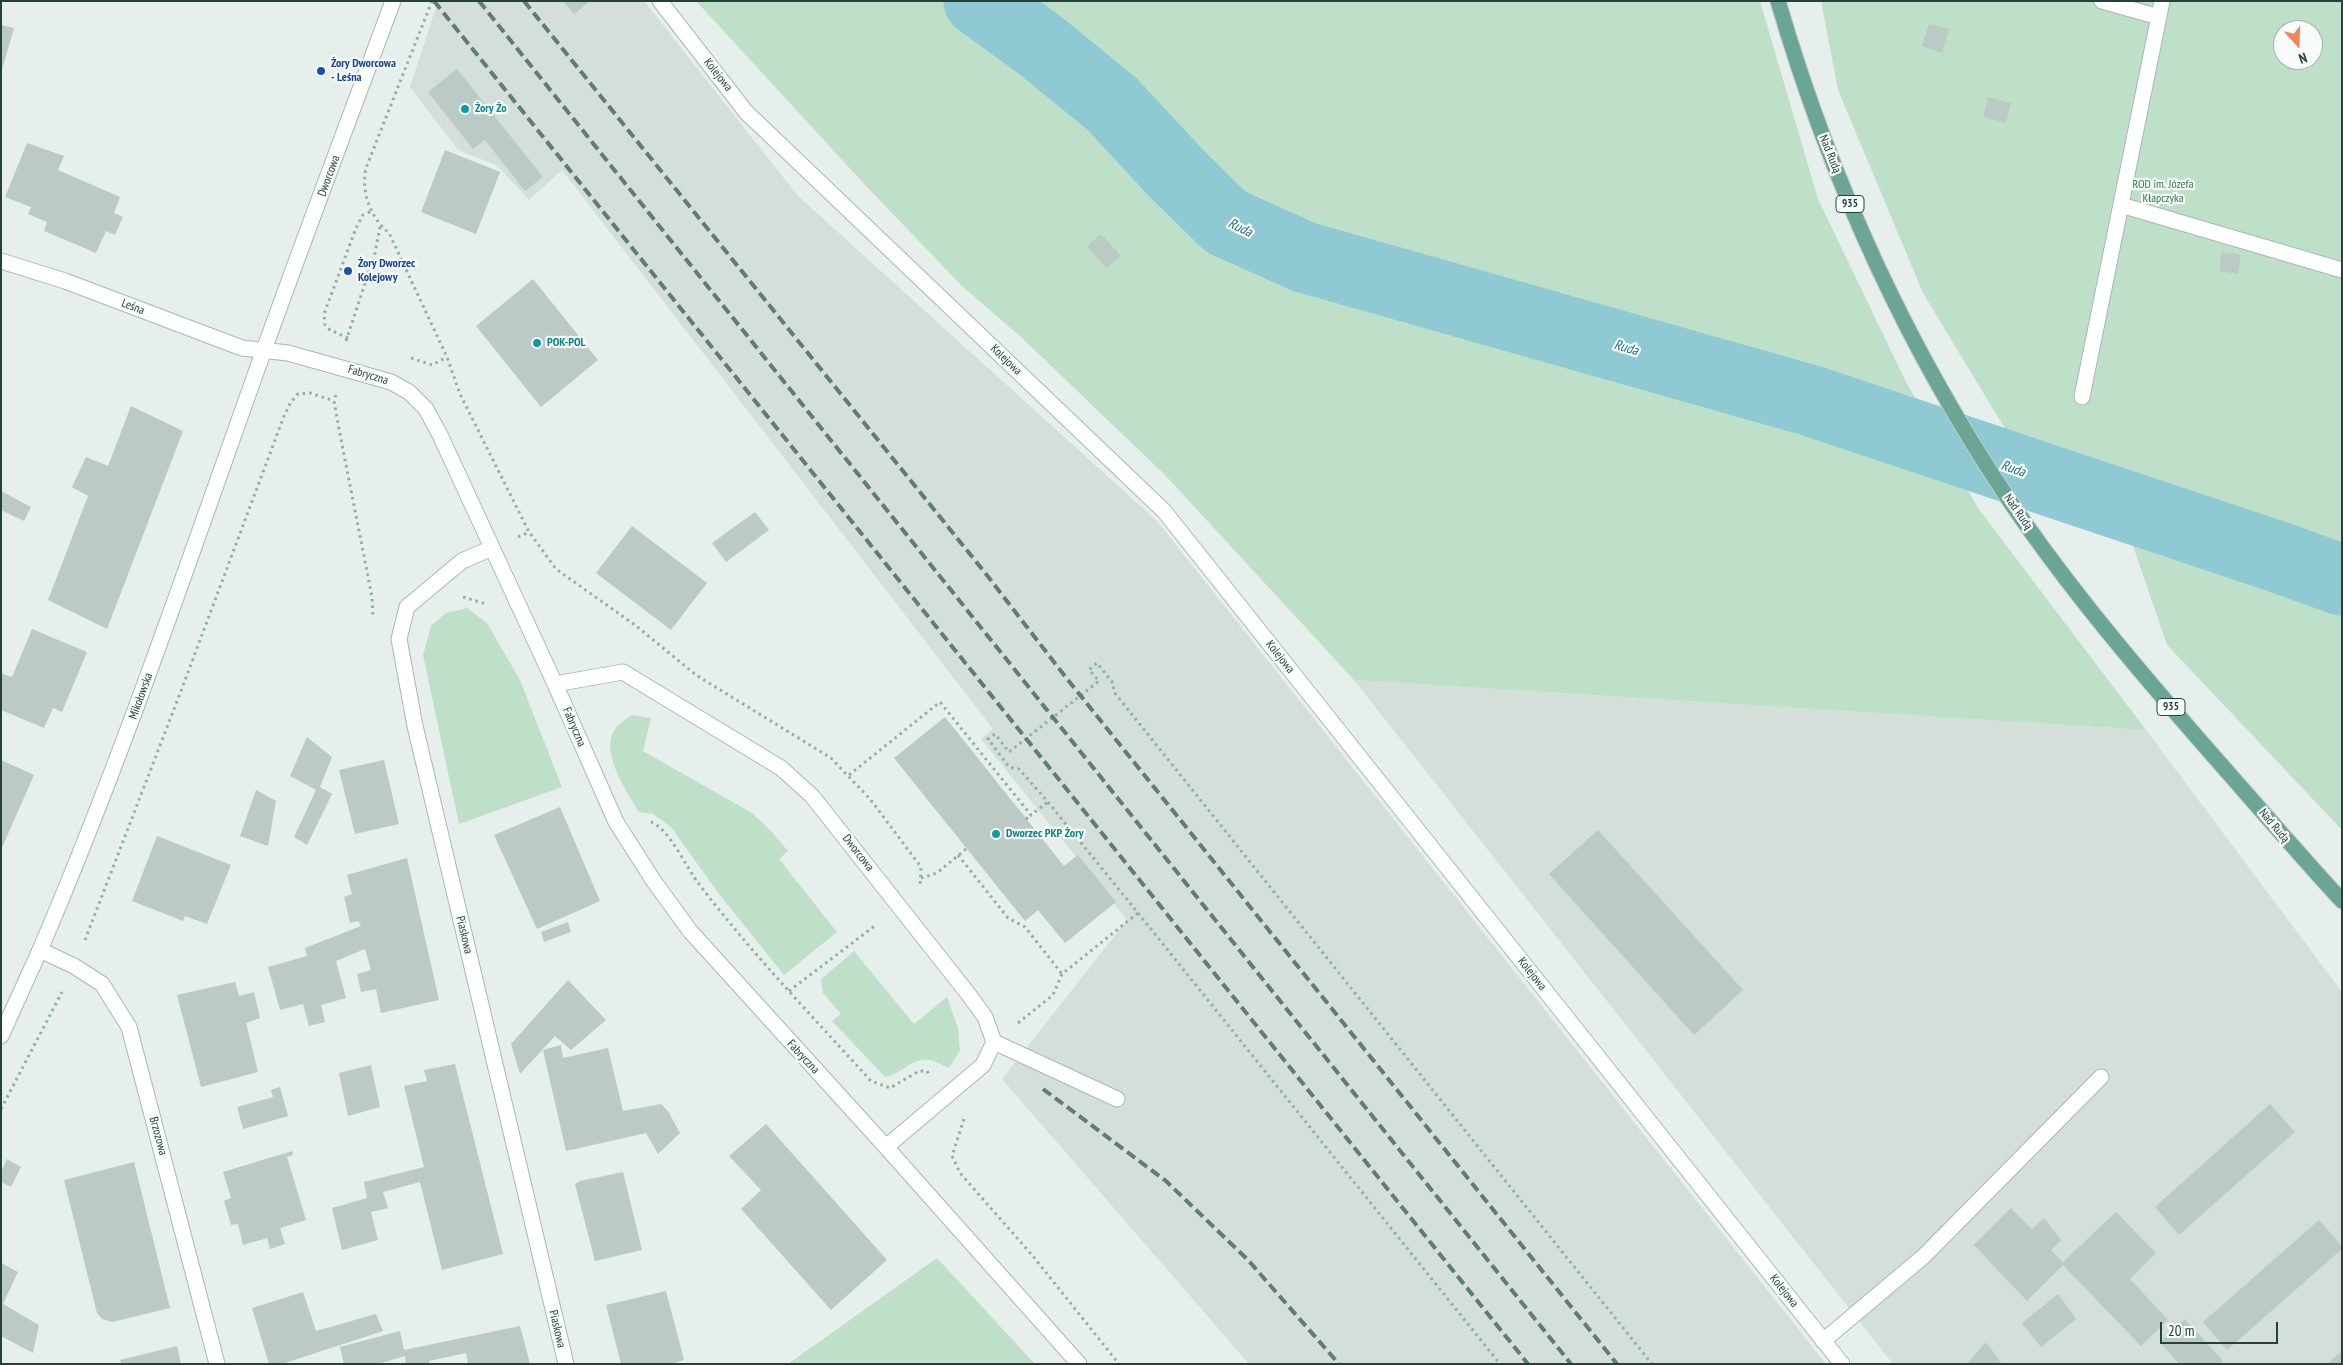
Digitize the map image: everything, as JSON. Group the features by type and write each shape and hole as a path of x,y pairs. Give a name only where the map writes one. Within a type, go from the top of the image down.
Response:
{"main road":[{"name":"Nad Rudą","path":"1778,1 1807,93 1850,204 1890,292 1946,398 2011,503 2051,558 2138,669 2283,838 2342,901"}],"street":[{"name":"Dworcowa","path":"264,350 393,1"},
{"name":"Kolejowa","path":"660,1 746,112 1164,511 1842,1364"},
{"path":"2102,1 2159,17"},
{"path":"2082,397 2162,1"},
{"path":"2121,205 2342,270"},
{"name":"Leśna","path":"1,261 65,281 242,348 264,350"},
{"name":"Fabryczna","path":"264,350 288,352 391,382 410,392 426,409 440,435 555,684 616,822 653,880 690,931 1079,1364"},
{"name":"Mikołowska","path":"1,1036 74,871 136,711 264,350"},
{"name":"Piaskowa","path":"492,548 462,561 407,607 399,639 415,726 566,1364"},
{"name":"Dworcowa","path":"555,684 623,672 780,768 812,796 900,907 985,1017 994,1042"},
{"name":"Brzozowa","path":"40,950 74,966 102,984 129,1027 217,1364"},
{"path":"886,1147 983,1065 994,1042 1117,1099"},
{"path":"1823,1340 1924,1256 2101,1077"}],"path":[{"path":"432,1 366,168 365,193 380,227 389,233 448,357 460,394 528,532 556,569 635,625 696,675 831,758 870,799 921,867 922,878 919,892 789,991"},
{"path":"372,211 363,215 356,228 324,314 325,325 330,330 346,337 375,252 380,227"},
{"path":"1,1109 74,966 182,691 284,416 291,402 298,394 310,393 334,401"},
{"path":"1500,1364 1048,802 1019,769 1010,766 988,740 995,734 1009,752 1098,681 1090,670 1098,663 1113,683 1114,692 1652,1364"},
{"path":"849,775 940,702 1031,815"},
{"path":"1026,819 1048,802"},
{"path":"922,878 937,873 966,849"},
{"path":"958,855 1008,918 1025,927 1062,974"},
{"path":"695,880 731,927 872,1081 890,1088 919,1071 926,1072 965,1120 952,1156 960,1173 1032,1255 1120,1364"},
{"path":"994,1042 1053,995 1062,974 1138,914"}],"shaded area":[{"path":"438,1 644,1 798,196 1157,521 1826,1364 1249,1364 1002,1079 1127,920 981,739 993,729 562,170 529,200 498,166 458,150 410,87"},
{"path":"1354,680 2146,730 2342,992 2342,1364 1893,1364"}],"green space":[{"path":"696,1 1760,1 1818,199 1906,382 1978,508 2146,730 1354,680 1166,476 1021,337 962,286 867,187"},
{"name":"ROD im. Józefa Kłapczyka","path":"1821,1 2342,1 2342,830 2167,645 2109,476 2010,437 1923,293 1838,90"},
{"path":"467,608 487,623 520,680 562,787 459,824 423,655 431,626 446,613"},
{"path":"631,715 651,718 643,751 752,813 771,831 788,851 779,859 837,932 784,975 719,894 671,827 653,814 639,812 628,794 616,771 610,748 611,737 616,728"},
{"path":"854,951 914,1024 947,997 958,1028 960,1050 949,1068 924,1060 913,1063 891,1076 885,1077 832,1021 841,1014 823,993 821,979"},
{"path":"937,1258 1035,1364 788,1364"}],"building":[{"path":"563,1 590,1 574,14"},
{"path":"1929,24 1949,29 1942,53 1922,46"},
{"path":"1,25 14,28 2,70 1,70"},
{"name":"Żory Żo","path":"457,69 543,177 525,191 485,140 473,149 428,92"},
{"path":"1988,97 2011,103 2006,123 1983,117"},
{"path":"27,143 64,156 58,170 120,197 114,213 123,217 115,235 106,231 96,253 44,231 47,222 28,214 31,207 5,197"},
{"path":"445,150 500,172 476,234 421,212"},
{"path":"1099,235 1102,235 1121,256 1107,268 1087,247"},
{"path":"2222,252 2241,255 2238,274 2219,271"},
{"name":"POK-POL","path":"533,279 598,360 541,407 476,326"},
{"path":"131,406 183,431 107,629 48,600 88,496 72,487 86,457 108,466"},
{"path":"1,491 31,507 24,521 1,510"},
{"path":"755,512 769,530 726,562 712,543"},
{"path":"632,526 707,583 671,630 596,573"},
{"path":"32,629 87,652 62,712 53,708 44,728 1,710 1,673 12,677"},
{"name":"Dworzec PKP Żory","path":"945,717 1064,866 1078,855 1116,902 1065,943 1038,910 1025,921 894,758"},
{"path":"307,737 332,757 320,787 332,794 307,845 294,837 316,790 290,776"},
{"path":"1,760 34,775 1,850"},
{"path":"384,760 399,824 355,834 339,770"},
{"path":"256,790 276,801 268,846 240,836"},
{"path":"560,807 600,901 537,929 494,835"},
{"path":"1598,830 1743,990 1694,1035 1549,874"},
{"path":"157,836 231,865 207,924 185,916 183,921 132,901"},
{"path":"407,858 439,1000 381,1013 376,989 361,992 357,974 371,970 365,949 336,961 346,998 321,1005 325,1022 309,1026 303,1004 280,1010 268,967 307,956 305,948 361,926 358,921 350,923 344,897 352,894 347,875"},
{"path":"568,922 571,932 544,942 541,932"},
{"path":"568,980 606,1020 571,1050 555,1036 520,1074 511,1044"},
{"path":"235,982 239,996 254,992 260,1018 246,1023 258,1072 201,1087 177,995"},
{"path":"561,1045 563,1058 608,1048 623,1111 661,1104 668,1111 680,1133 658,1154 646,1133 566,1151 543,1050"},
{"path":"455,1064 503,1254 442,1270 420,1182 383,1192 388,1208 371,1212 378,1240 342,1250 332,1208 367,1198 364,1182 424,1167 404,1086 427,1081 424,1070"},
{"path":"371,1065 380,1107 348,1116 339,1073"},
{"path":"280,1087 288,1116 243,1129 237,1107 273,1097 271,1090"},
{"path":"2270,1104 2295,1132 2179,1235 2155,1207"},
{"path":"766,1124 887,1260 831,1310 741,1209 761,1190 729,1156"},
{"path":"292,1151 293,1155 287,1157 306,1220 280,1228 285,1244 270,1249 267,1238 243,1245 238,1224 231,1225 224,1201 231,1198 223,1172"},
{"path":"7,1159 21,1167 11,1187 1,1182 1,1172"},
{"path":"134,1162 170,1308 112,1322 102,1319 97,1313 64,1180"},
{"path":"623,1172 642,1250 595,1261 575,1184 580,1181"},
{"path":"2011,1208 2032,1229 2044,1218 2061,1240 2051,1250 2063,1262 2116,1212 2156,1253 2130,1279 2168,1320 2141,1346 2063,1265 2027,1301 1974,1245"},
{"path":"2319,1220 2342,1246 2342,1249 2227,1350 2203,1322"},
{"path":"1,1263 18,1272 3,1304 39,1325 33,1353 1,1336"},
{"path":"666,1291 684,1360 670,1364 621,1364 606,1305"},
{"path":"303,1292 316,1331 376,1314 383,1331 282,1364 269,1364 252,1308"},
{"path":"2058,1294 2076,1319 2041,1347 2022,1323"},
{"path":"2185,1319 2223,1361 2219,1364 2179,1364 2160,1342"},
{"path":"520,1326 530,1364 468,1364 466,1353 429,1361 430,1364 406,1364 405,1356 378,1364 344,1364 340,1347 400,1331 404,1350"},
{"path":"1987,1343 2002,1364 1967,1364 1984,1344"},
{"path":"177,1346 181,1364 121,1364 120,1360"},
{"path":"2342,1351 2342,1364 2327,1364"}],"waterway":[{"name":"Ruda","path":"979,1 1041,46 1112,104 1177,174 1226,222 1304,257 1812,401 2342,580"}],"railway":[{"path":"434,1 1528,1364"},
{"path":"479,1 1571,1364"},
{"path":"524,1 986,574 1064,675 1617,1364"},
{"path":"1043,1089 1166,1181 1248,1260 1339,1364"}],"place":[{"name":"Żory Dworcowa - Leśna","path":"321,71"},
{"name":"Żory Żo","path":"465,109"},
{"name":"Żory Dworzec Kolejowy","path":"348,271"},
{"name":"POK-POL","path":"537,343"},
{"name":"Dworzec PKP Żory","path":"996,834"}]}
